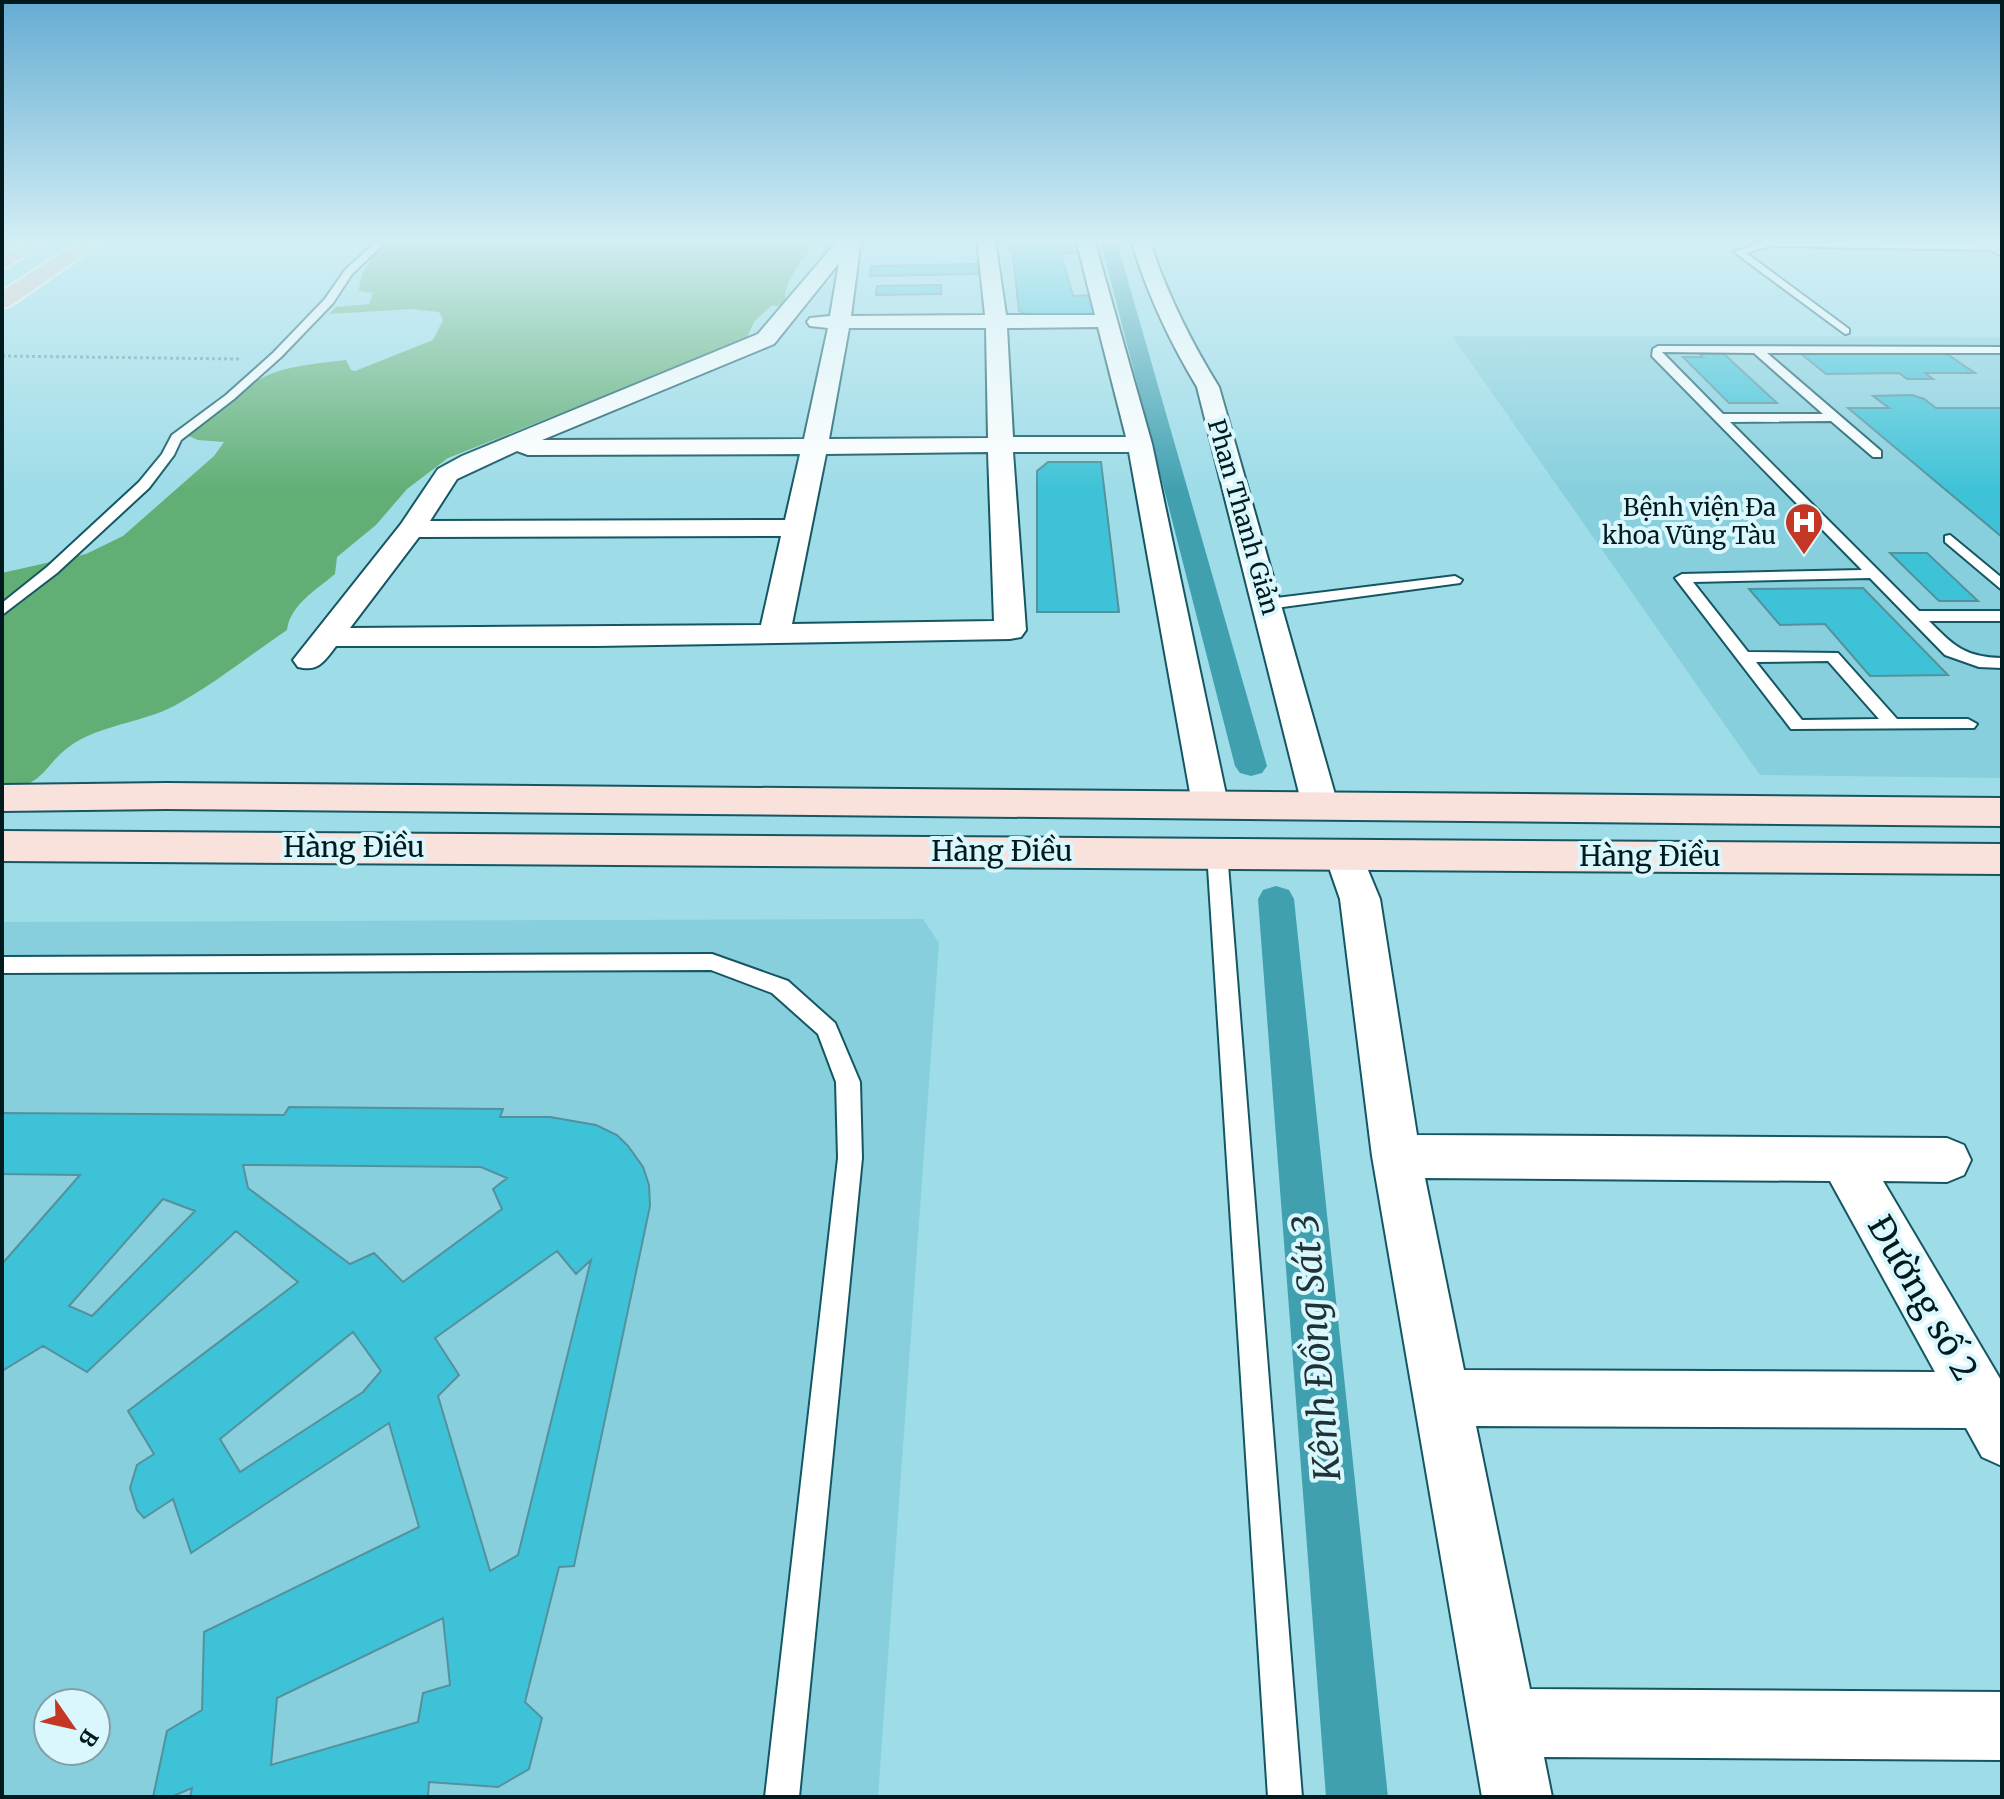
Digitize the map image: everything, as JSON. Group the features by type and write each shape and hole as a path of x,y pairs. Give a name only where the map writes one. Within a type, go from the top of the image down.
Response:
{"main road":[{"name":"Hàng Điều","path":"2,798 166,796 2002,812"},
{"path":"130,845 166,796"},
{"path":"1889,811 1926,857"},
{"name":"Hàng Điều","path":"2,846 2002,859"}],"street":[{"path":"780,323 766,339 447,474 411,529 318,648 775,632 1010,630 996,323"},
{"path":"775,632 795,528 842,323"},
{"path":"1106,323 1140,444 1210,804"},
{"name":"Phan Thanh Giản","path":"1173,323 1208,387 1320,805"},
{"path":"497,451 537,446 1140,444"},
{"path":"411,529 795,528"},
{"path":"1344,856 1360,899 1396,1156 1517,1797"},
{"path":"1396,1156 1947,1160"},
{"name":"Đường số 2","path":"1844,1159 1991,1419"},
{"path":"1442,1398 1991,1419"},
{"path":"1503,1723 2002,1726"}],"lane":[{"path":"2,610 52,570 144,485 168,455 176,438 230,397 307,323"},
{"path":"1834,323 1845,331"},
{"path":"2002,350 1658,349 1656,354 1951,652 1979,662 2002,663"},
{"path":"1756,349 1877,454"},
{"path":"1721,418 1834,417"},
{"path":"1950,539 2002,586"},
{"path":"1874,574 1682,578 1797,725 1968,724"},
{"path":"1268,604 1455,580"},
{"path":"1915,616 2002,616"},
{"path":"1744,657 1832,656 1893,725"},
{"path":"1217,852 1285,1797"},
{"path":"2,965 712,962 780,987 827,1029 848,1082 850,1158 782,1797"}],"path":[{"path":"2,356 272,359"}],"shaded area":[{"name":"Bệnh viện Đa khoa Vũng Tàu","path":"1452,336 2002,337 2002,778 1760,775"},
{"path":"923,919 939,943 878,1797 2,1797 2,922"}],"green space":[{"path":"442,323 754,323 746,340 448,458 407,489 376,525 337,557 335,574 298,606 287,630 189,698 150,716 88,736 65,750 28,784 2,788 2,573 86,554 123,536 214,456 224,442 198,440 186,435 238,393 261,379 290,368 346,360 351,370 355,371 433,340"}],"building":[{"path":"1944,352 1975,373 1925,373 1933,379 1907,379 1899,373 1826,374 1800,353"},
{"path":"1699,353 1724,354 1777,403 1729,403 1683,357 1703,357"},
{"path":"1912,395 1936,408 2002,408 2002,537 1848,408 1889,408 1873,396"},
{"path":"1048,462 1101,462 1119,612 1037,612 1037,471"},
{"path":"1890,553 1927,553 1978,601 1939,601"},
{"path":"1863,588 1948,675 1870,676 1825,624 1780,625 1749,589"},
{"path":"289,1107 503,1109 500,1117 550,1117 596,1125 617,1135 628,1146 643,1167 649,1185 650,1206 574,1566 559,1567 525,1702 542,1718 529,1769 498,1787 429,1782 428,1797 190,1797 192,1788 171,1797 153,1797 167,1731 202,1710 204,1632 419,1527 389,1423 191,1553 173,1499 144,1518 137,1510 130,1488 137,1465 154,1454 128,1411 298,1282 236,1231 87,1372 43,1346 2,1371 2,1264 80,1175 2,1174 3,1113 284,1115","holes":["243,1165 481,1167 507,1178 493,1189 502,1209 403,1282 374,1253 350,1264 248,1188","163,1199 195,1211 92,1316 69,1306","557,1251 576,1274 591,1260 518,1555 490,1571 438,1396 459,1375 435,1338","353,1332 381,1371 363,1392 240,1472 220,1439","443,1618 450,1685 423,1693 418,1722 271,1765 277,1698"]}],"waterway":[{"path":"1131,323 1251,766"},
{"name":"Kênh Đồng Sát 3","path":"1276,899 1357,1797"}],"place":[{"name":"Bệnh viện Đa khoa Vũng Tàu","path":"1804,556"}]}
